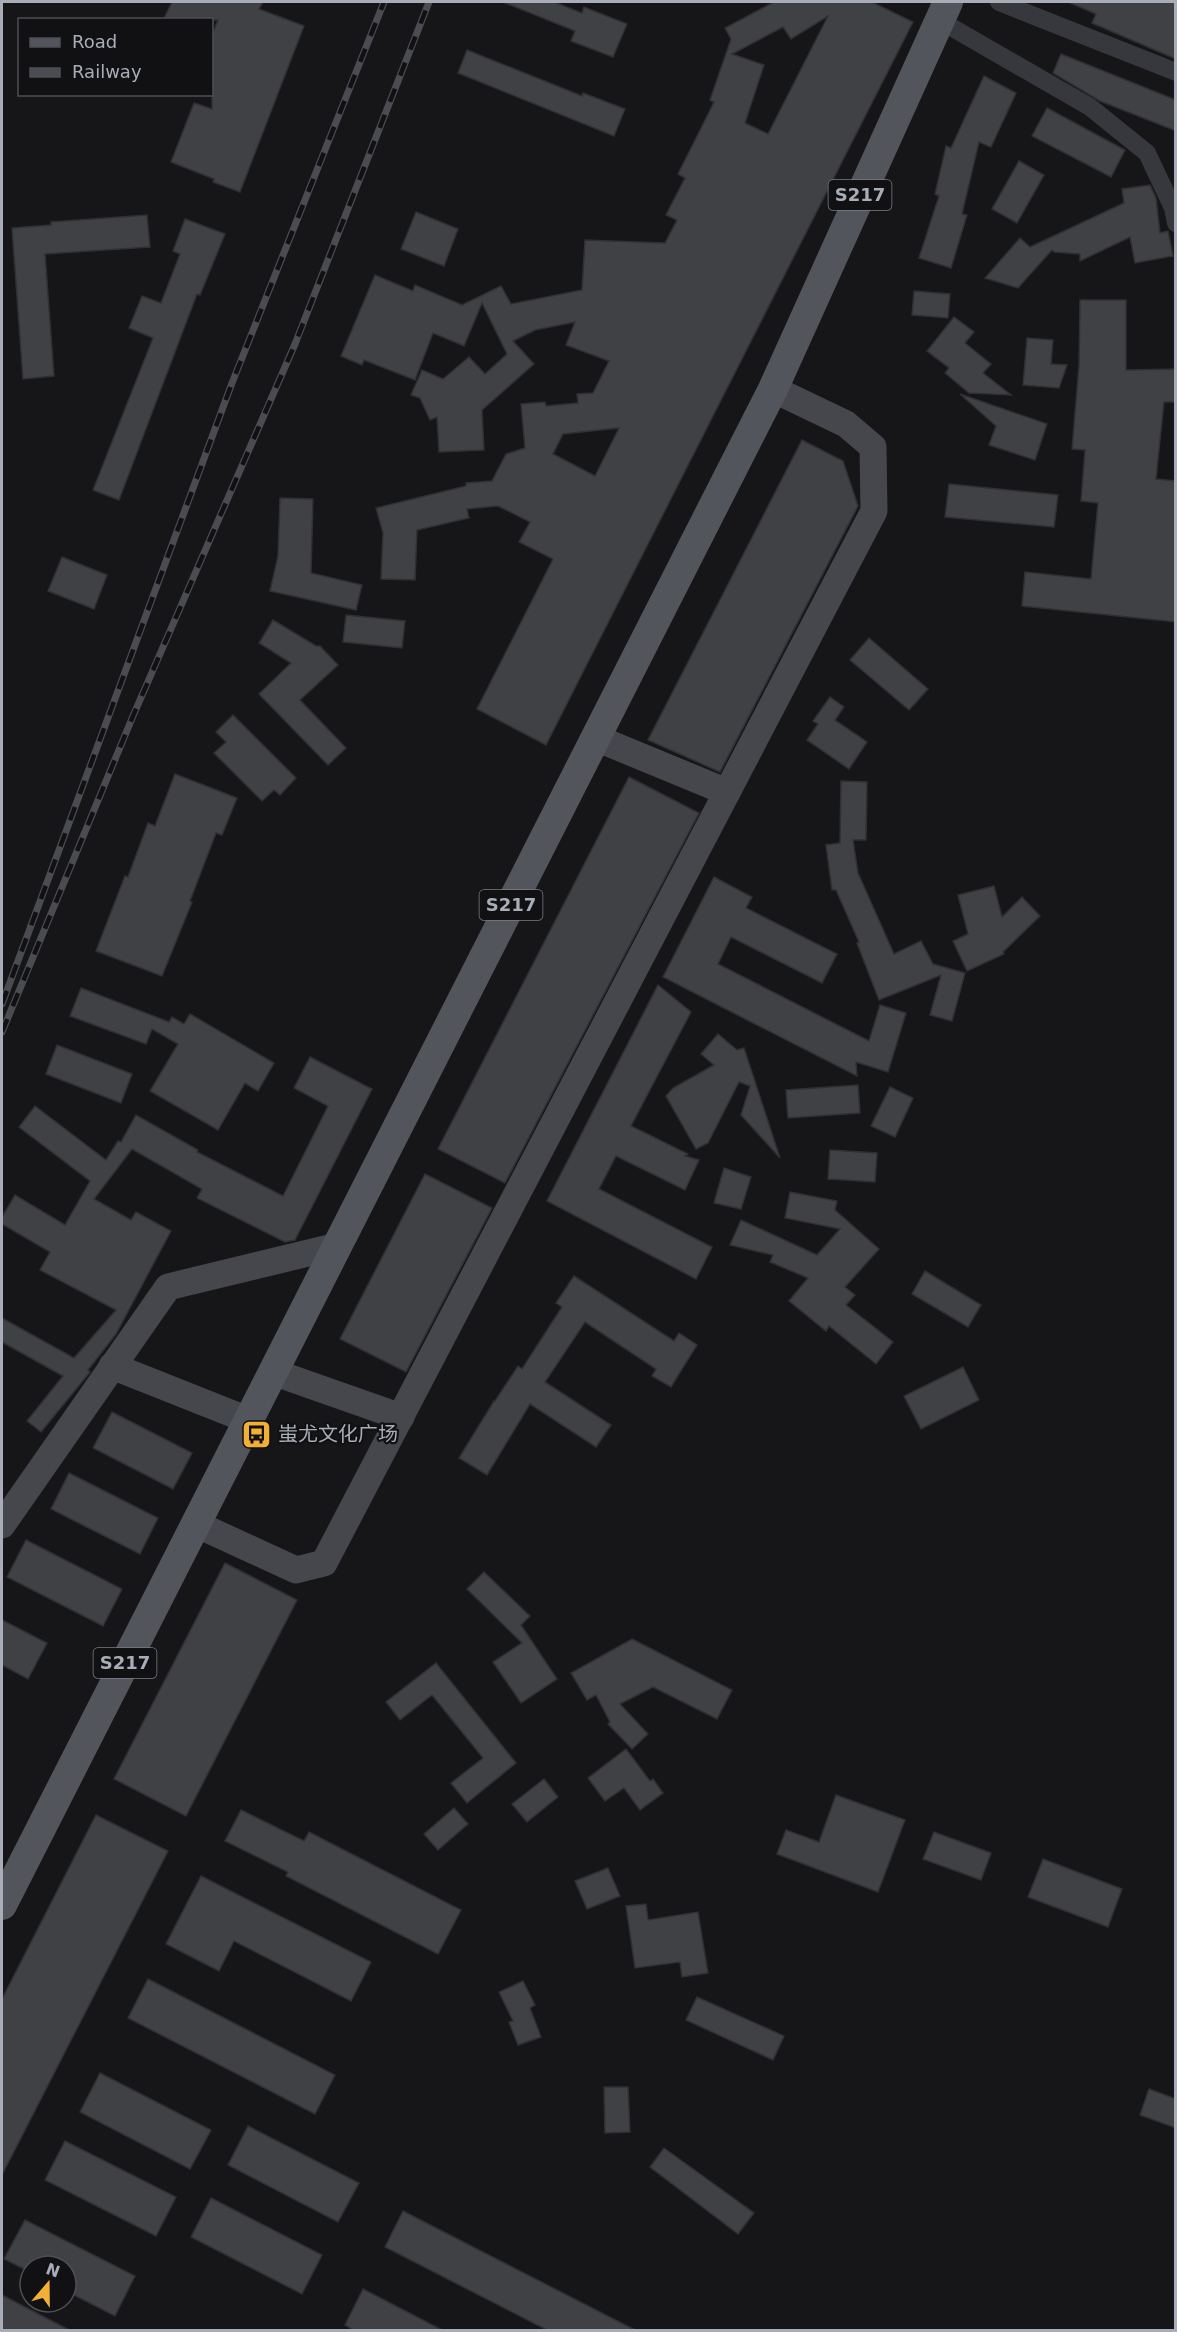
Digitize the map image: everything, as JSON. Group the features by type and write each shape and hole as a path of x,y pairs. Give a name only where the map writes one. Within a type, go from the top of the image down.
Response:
{"main road":[{"name":"S217","path":"2,1905 773,389 943,11"}],"street":[{"path":"999,2 1176,72"},
{"path":"943,11 1090,107 1147,153 1173,208 1176,223"},
{"path":"196,1524 296,1570 324,1563 874,511 873,447 846,424 773,389"},
{"path":"596,738 728,792"},
{"path":"2,1525 168,1287 337,1246"},
{"path":"112,1366 249,1420"},
{"path":"273,1372 401,1417"}],"building":[{"path":"172,2 263,2 259,9 304,26 240,192 171,162 194,103 212,109 213,32 218,20 213,20 213,18 164,18"},
{"path":"503,2 554,2 582,13 584,7 627,24 613,57 571,41 575,31"},
{"path":"774,2 872,2 913,22 546,745 477,709 553,559 519,542 530,522 498,506 467,509 469,518 417,530 415,580 381,579 383,533 376,508 466,486 466,483 492,481 506,454 525,448 521,404 545,402 546,406 578,403 577,394 593,393 609,361 566,345 575,322 535,330 513,341 534,364 482,410 484,450 439,452 437,417 430,420 420,398 411,395 422,370 443,379 469,357 485,374 507,354 482,303 464,346 433,333 415,380 364,360 362,365 341,356 375,275 413,291 415,285 462,305 501,286 511,304 582,290 585,240 665,243 677,220 666,215 685,178 678,174 714,102 710,100 731,39 725,28","holes":["828,16 768,134 745,123 764,65 732,54 783,27 791,39","619,428 595,476 553,454 563,434"]},
{"path":"1068,2 1176,2 1176,59 1092,23 1096,14"},
{"path":"467,50 582,96 583,93 625,109 614,136 458,73"},
{"path":"1061,54 1176,100 1176,131 1100,101 1053,73"},
{"path":"984,76 1016,93 991,147 979,142 962,214 967,215 951,268 919,258 939,196 935,194 946,146 951,148"},
{"path":"1047,108 1125,150 1111,177 1032,136"},
{"path":"1019,161 1044,175 1017,223 992,209"},
{"path":"1150,185 1156,198 1160,233 1168,231 1173,256 1135,263 1130,237 1080,261 1080,254 1052,250 1018,288 985,278 1020,238 1030,247 1124,203 1122,189"},
{"path":"416,212 458,229 444,266 401,249"},
{"path":"147,215 150,247 45,254 54,376 23,379 12,228 51,225 51,222"},
{"path":"185,219 225,234 200,295 197,294 119,500 93,490 153,338 129,328 142,296 161,303 180,254 173,251"},
{"path":"914,291 950,294 948,318 912,315"},
{"path":"1080,300 1126,300 1126,370 1176,369 1176,402 1164,402 1156,479 1176,481 1176,622 1022,606 1025,572 1091,579 1098,503 1081,501 1085,450 1072,449 1079,366"},
{"path":"954,317 974,332 965,343 991,364 983,373 1011,395 969,393 945,373 949,368 927,351"},
{"path":"1027,338 1053,340 1051,364 1067,365 1059,388 1023,385"},
{"path":"960,394 1047,424 1035,460 989,445 996,426"},
{"path":"802,440 843,461 858,506 720,772 648,740"},
{"path":"949,484 1058,495 1054,527 945,517"},
{"path":"280,498 313,499 311,573 362,585 356,610 270,591 278,556"},
{"path":"62,557 107,575 94,609 48,591"},
{"path":"346,615 405,621 402,648 343,642"},
{"path":"273,620 316,646 320,646 338,665 300,700 346,748 328,765 259,694 291,663 259,643"},
{"path":"869,638 928,689 909,710 850,660"},
{"path":"830,697 844,707 835,720 867,742 849,769 807,740 818,724 813,721"},
{"path":"233,715 296,778 280,795 274,790 262,801 214,753 226,742 216,732"},
{"path":"175,774 237,798 222,835 216,833 190,901 192,902 162,976 96,951 148,823 155,826"},
{"path":"629,777 699,813 505,1183 438,1149"},
{"path":"841,781 867,782 866,840 853,840 858,873 894,954 921,941 933,964 965,973 952,1021 930,1015 941,975 879,1000 857,943 859,942 836,890 832,890 826,845 840,843"},
{"path":"714,877 752,897 746,908 837,954 822,983 731,937 718,964 869,1041 880,1005 906,1013 888,1072 856,1062 857,1076 663,977"},
{"path":"994,886 1002,917 1022,897 1040,916 1003,952 1004,954 967,971 953,941 968,934 958,895"},
{"path":"658,985 691,1012 631,1126 688,1154 685,1156 699,1160 685,1190 616,1156 599,1189 712,1247 696,1279 547,1201"},
{"path":"81,988 169,1022 172,1017 184,1024 190,1014 274,1063 258,1091 245,1083 218,1130 150,1091 178,1044 152,1029 146,1044 70,1016"},
{"path":"718,1034 737,1050 744,1048 780,1158 741,1115 750,1086 739,1082 708,1143 696,1149 666,1096 673,1088 714,1065 701,1054"},
{"path":"57,1045 132,1074 121,1103 46,1074"},
{"path":"310,1057 372,1089 295,1240 285,1242 197,1198 202,1189 132,1149 94,1199 131,1220 136,1212 171,1231 116,1334 88,1370 90,1372 41,1432 27,1421 63,1376 2,1342 2,1318 74,1358 116,1310 40,1270 50,1252 2,1224 2,1217 15,1195 65,1225 90,1181 19,1127 35,1106 106,1160 118,1141 121,1142 136,1115 198,1150 197,1152 283,1196 328,1106 294,1088"},
{"path":"858,1085 860,1113 788,1118 786,1090"},
{"path":"890,1087 913,1098 895,1137 871,1126"},
{"path":"830,1150 877,1153 875,1182 828,1179"},
{"path":"724,1168 751,1177 741,1209 714,1203"},
{"path":"425,1174 492,1208 406,1372 340,1339"},
{"path":"790,1192 837,1201 835,1210 879,1249 845,1287 855,1295 846,1305 893,1342 876,1364 829,1326 826,1331 789,1301 808,1278 770,1262 773,1255 730,1245 741,1220 817,1255 840,1229 785,1218"},
{"path":"925,1271 981,1305 968,1327 912,1294"},
{"path":"574,1276 674,1341 679,1333 697,1345 671,1387 652,1376 656,1369 585,1322 545,1382 611,1425 596,1447 530,1404 487,1475 459,1458 494,1401 518,1366 522,1369 562,1307 556,1303"},
{"path":"963,1367 979,1400 921,1429 904,1396"},
{"path":"112,1412 192,1453 173,1489 93,1448"},
{"path":"69,1473 158,1518 140,1554 51,1509"},
{"path":"26,1540 122,1589 103,1626 7,1577"},
{"path":"225,1563 297,1600 186,1816 114,1779"},
{"path":"484,1572 530,1616 521,1625 557,1679 521,1703 493,1662 522,1643 467,1589"},
{"path":"2,1620 47,1643 28,1679 2,1665"},
{"path":"632,1639 732,1690 717,1719 653,1687 620,1704 648,1734 632,1749 608,1724 610,1722 596,1695 587,1700 571,1673"},
{"path":"436,1663 516,1763 467,1803 451,1783 483,1758 432,1695 400,1720 386,1702"},
{"path":"626,1749 650,1781 653,1779 663,1793 640,1810 624,1788 605,1801 588,1778"},
{"path":"544,1779 558,1797 527,1822 512,1804"},
{"path":"836,1795 905,1820 878,1892 777,1854 786,1830 819,1842"},
{"path":"454,1808 468,1824 438,1850 424,1834"},
{"path":"241,1810 304,1841 309,1832 461,1910 438,1954 286,1876 288,1872 225,1841"},
{"path":"96,1815 168,1851 2,2175 2,1999"},
{"path":"934,1832 991,1853 981,1880 923,1859"},
{"path":"1043,1859 1122,1889 1108,1927 1028,1897"},
{"path":"608,1868 620,1896 587,1909 575,1881"},
{"path":"201,1876 371,1962 351,2001 234,1941 219,1971 166,1944"},
{"path":"646,1904 648,1920 698,1912 708,1973 682,1977 680,1962 635,1968 626,1906"},
{"path":"148,1979 335,2075 315,2114 128,2018"},
{"path":"523,1981 535,2005 530,2008 541,2037 518,2045 509,2022 513,2021 499,1992"},
{"path":"697,1997 784,2036 773,2060 686,2020"},
{"path":"100,2073 211,2130 190,2169 80,2112"},
{"path":"604,2087 628,2087 630,2132 605,2133"},
{"path":"1149,2089 1176,2099 1176,2128 1140,2115"},
{"path":"248,2126 359,2183 338,2222 228,2165"},
{"path":"65,2141 176,2197 156,2236 45,2180"},
{"path":"664,2148 754,2213 738,2234 650,2167"},
{"path":"211,2198 322,2255 302,2294 191,2237"},
{"path":"403,2211 637,2331 549,2331 385,2247"},
{"path":"25,2220 135,2276 115,2316 78,2297 78,2254 18,2254 18,2266 4,2259"},
{"path":"363,2289 444,2331 355,2331 345,2325"},
{"path":"2,2295 18,2303 18,2314 38,2314 71,2331 2,2331"}],"railway":[{"path":"2,1004 232,383 384,2"},
{"path":"2,1032 133,716 295,344 429,2"}],"place":[{"name":"蚩尤文化广场","path":"257,1434"}]}
